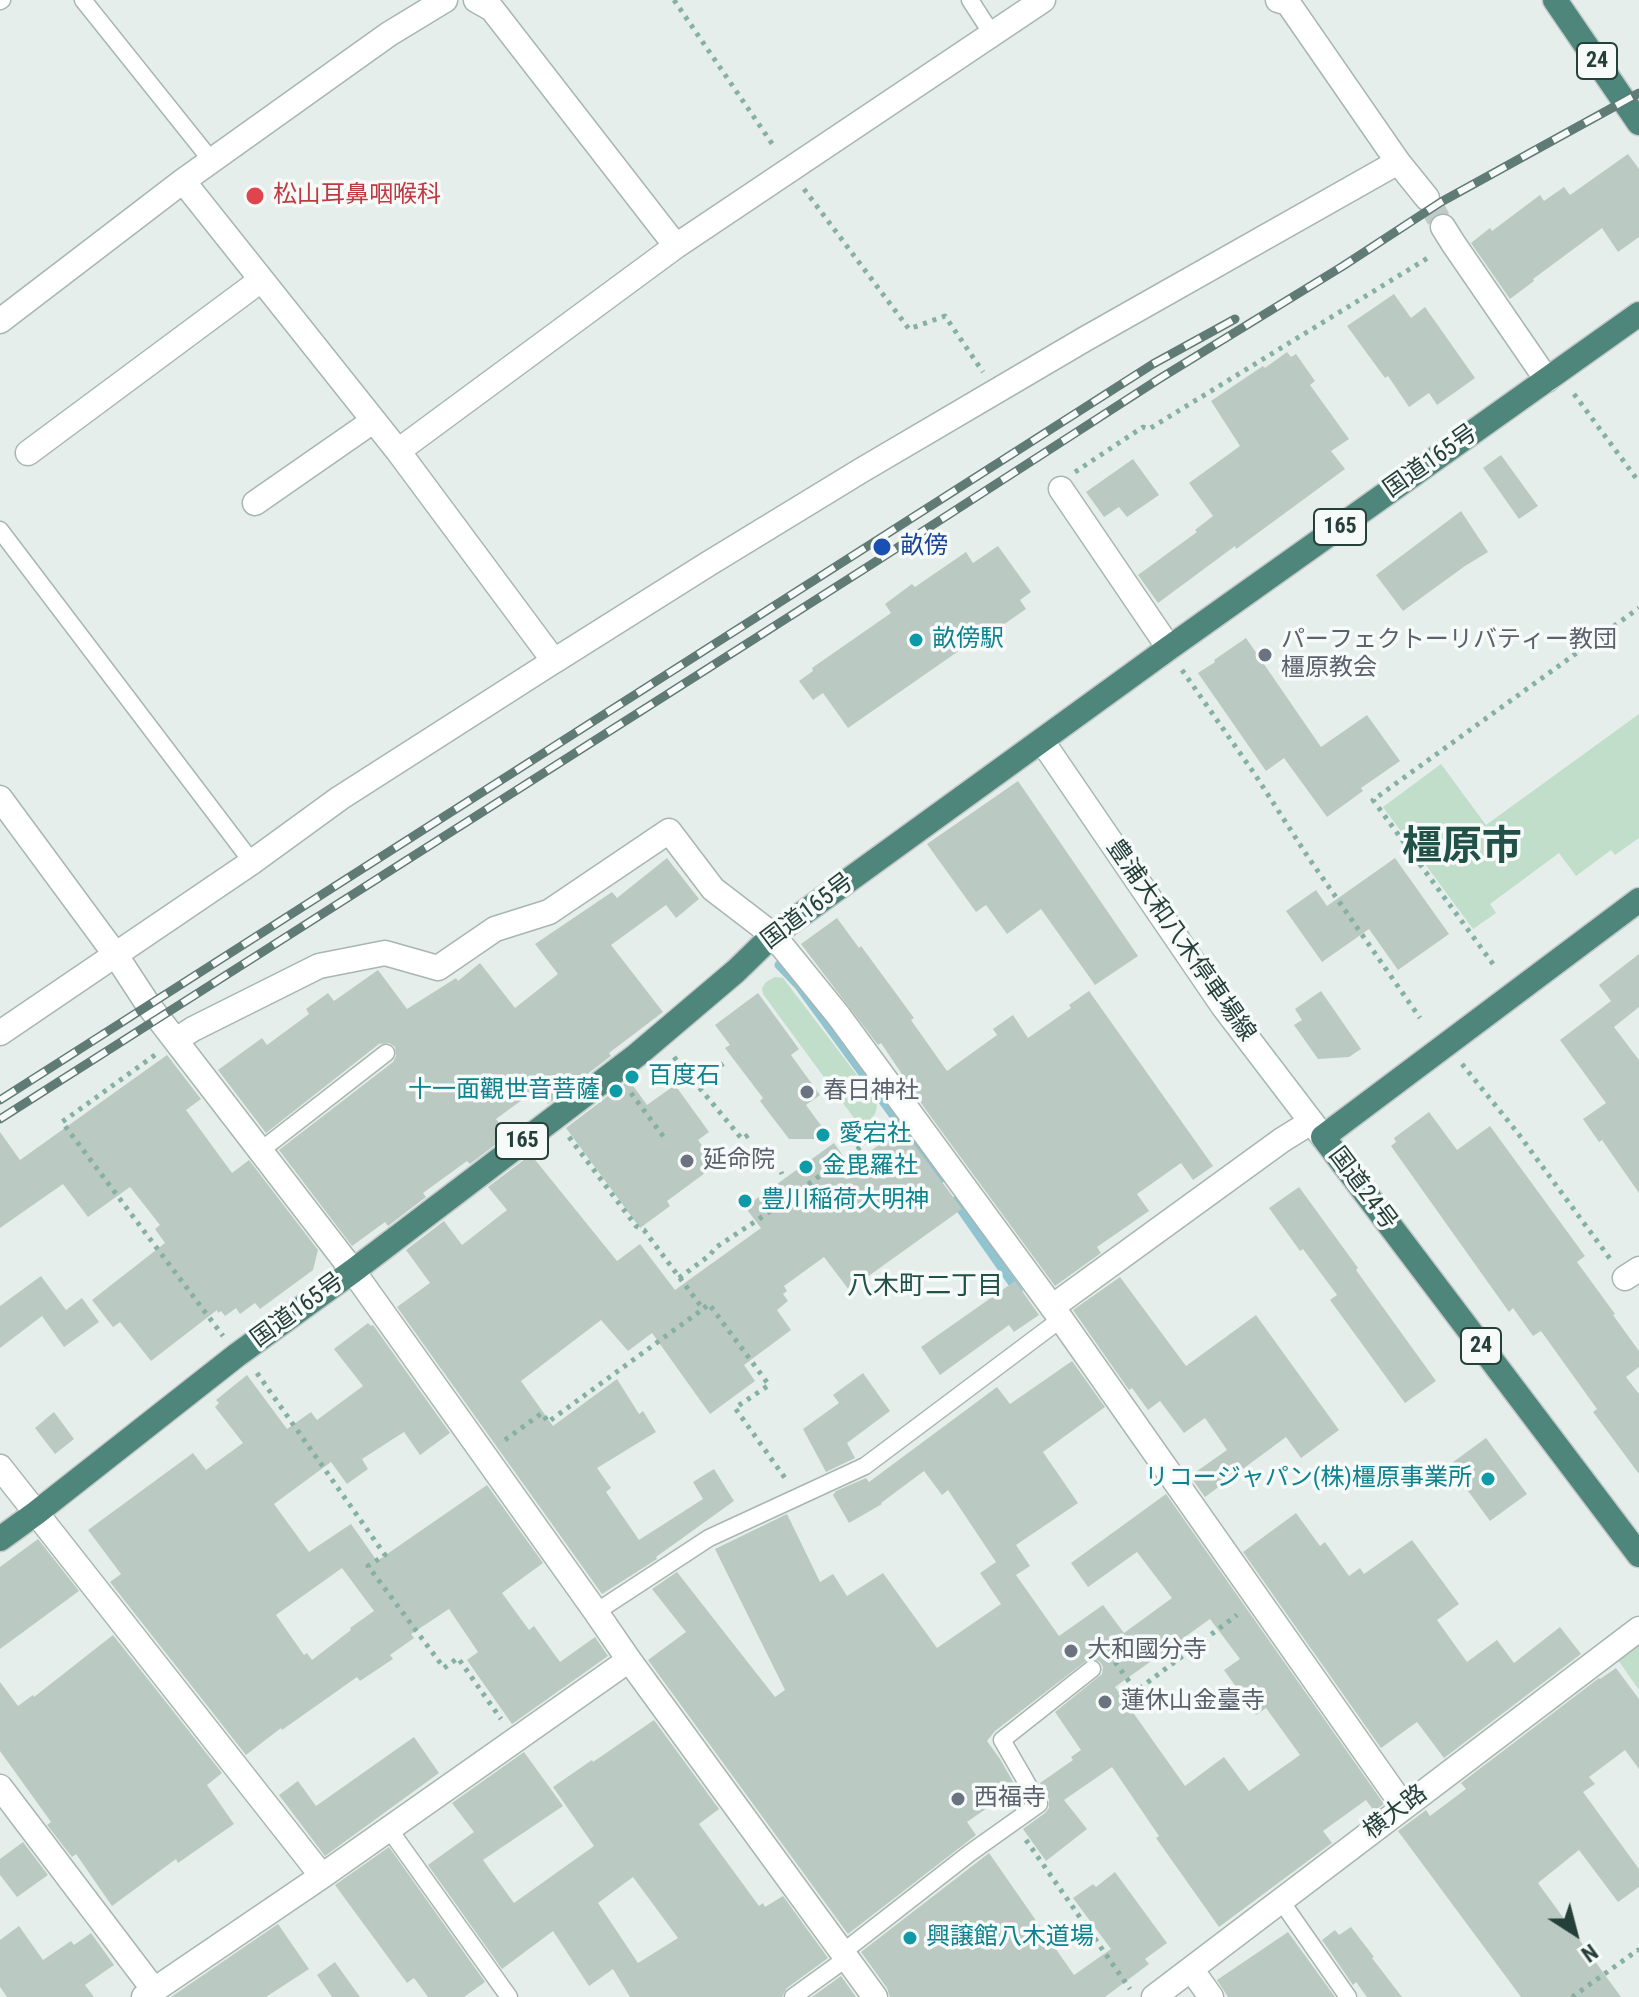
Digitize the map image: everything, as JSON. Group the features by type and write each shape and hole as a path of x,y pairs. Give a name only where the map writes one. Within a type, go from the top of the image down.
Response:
{"highway":[{"name":"24","path":"1555,0 1639,123"},
{"name":"国道165号","path":"0,1539 657,1038 773,935 1042,741 1175,658 1639,314"},
{"name":"国道24号","path":"1639,900 1317,1130 1639,1555"}],"street":[{"path":"0,321 211,160 389,34 445,0"},
{"path":"476,0 492,9 676,246"},
{"path":"398,451 676,246 1043,0"},
{"path":"1287,1 1398,162 1427,198"},
{"path":"0,1032 252,862 340,798 785,517 1085,339 1398,162"},
{"path":"183,181 398,451 554,661"},
{"path":"1448,235 1547,380"},
{"path":"28,453 261,280"},
{"path":"255,503 373,421"},
{"path":"1061,489 1175,658"},
{"name":"豊浦大和八木停車場線","path":"1042,741 1223,1006 1317,1130"},
{"path":"0,798 115,954 149,1006 353,1271 629,1660 875,1997"},
{"path":"176,1040 319,966 385,953 438,968 495,929 549,912 669,831 713,889 773,935 838,1015 1056,1313 1404,1807"},
{"path":"1056,1313 1282,1140 1317,1130"},
{"path":"0,1467 322,1876"},
{"name":"横大路","path":"1154,1997 1639,1629"},
{"path":"0,1787 149,1995 629,1660"},
{"path":"1191,1969 1211,1997"}],"lane":[{"path":"83,0 211,160"},
{"path":"970,0 992,34"},
{"path":"0,530 252,862"},
{"path":"260,1151 386,1053"},
{"path":"596,1612 709,1538 865,1466 1056,1313"},
{"path":"793,1997 970,1853 1039,1804 1002,1740 1092,1669"},
{"path":"389,1829 509,1997"},
{"path":"1281,1901 1348,1997"}],"path":[{"path":"674,0 790,170 909,329 945,316 997,391"},
{"path":"1061,489 1063,480 1143,427 1149,429 1448,235"},
{"path":"1574,394 1639,482"},
{"path":"1493,964 1373,800 1639,608"},
{"path":"1175,658 1420,1018"},
{"path":"657,1038 742,1139 753,1132"},
{"path":"176,1040 62,1122 240,1353 385,1555 368,1566 444,1668 458,1658 508,1728"},
{"path":"696,1084 728,1060"},
{"path":"1460,1062 1632,1274"},
{"path":"627,1089 666,1140"},
{"path":"554,1117 703,1309"},
{"path":"679,1278 715,1248 892,1125"},
{"path":"484,1455 542,1413 548,1422 709,1304 769,1385 735,1408 789,1484"},
{"path":"1092,1669 1110,1656 1136,1691 1245,1609"},
{"path":"1022,1835 1136,1997"},
{"path":"1572,1997 1639,1951"}],"green space":[{"path":"1639,714 1639,838 1615,855 1611,850 1576,876 1559,853 1490,904 1496,913 1473,929 1383,807 1441,764 1486,825"},
{"path":"775,977 783,978 873,1096 877,1106 870,1120 863,1122 854,1118 763,994 762,988 766,982"},
{"path":"1639,1640 1639,1690 1616,1657"}],"building":[{"path":"1628,154 1639,169 1639,237 1618,252 1602,228 1510,299 1471,243 1540,195 1544,201 1564,187 1570,195"},
{"path":"1394,294 1411,318 1425,307 1475,378 1437,405 1429,393 1409,407 1347,326"},
{"path":"1287,352 1291,357 1296,354 1315,381 1310,385 1349,439 1331,451 1345,469 1158,603 1138,575 1197,532 1195,530 1213,516 1189,483 1240,446 1211,401"},
{"path":"1501,455 1538,506 1519,519 1483,468"},
{"path":"1133,459 1159,495 1127,517 1119,507 1104,517 1086,492"},
{"path":"1461,511 1488,552 1403,611 1376,575"},
{"name":"畝傍駅","path":"998,546 1031,592 1020,600 1026,609 990,634 973,641 848,728 823,693 813,700 799,681 813,671 812,668 891,613 885,604 966,552 973,563"},
{"path":"1246,638 1321,747 1367,715 1400,761 1327,817 1284,758 1266,771 1198,673"},
{"path":"1018,781 1138,956 1095,985 1041,909 1007,934 986,905 976,912 927,844"},
{"path":"667,858 699,899 676,918 666,905 611,945 663,1012 548,1104 537,1089 496,1119 508,1135 470,1164 467,1161 423,1193 426,1197 388,1226 385,1222 352,1246 279,1150 393,1062 395,1047 389,1043 379,1044 266,1133 218,1070 262,1038 267,1045 309,1014 306,1009 328,993 334,1001 378,970 407,1009 456,978 458,981 480,963 515,1008 558,974 535,944 612,892 617,898"},
{"path":"1395,858 1449,934 1398,970 1369,929 1322,962 1286,911 1316,890 1327,906"},
{"path":"837,918 914,1018 911,1020 947,1071 997,1035 993,1029 1013,1015 1028,1038 1071,1008 1069,1005 1089,991 1213,1166 1193,1180 1181,1163 1137,1194 1149,1211 1097,1247 1101,1253 1055,1286 926,1110 881,1043 878,1045 801,944"},
{"path":"1639,954 1639,1007 1614,1027 1639,1060 1639,1193 1602,1140 1599,1142 1583,1119 1606,1103 1560,1040 1611,1001 1599,985"},
{"path":"1321,991 1361,1049 1349,1057 1318,1059 1294,1025 1302,1020 1295,1009"},
{"path":"758,993 799,1049 791,1055 820,1095 806,1105 831,1139 789,1139 725,1048 730,1045 715,1025"},
{"path":"167,1055 201,1099 186,1110 232,1173 249,1160 318,1250 313,1270 260,1309 255,1303 240,1314 236,1308 225,1316 217,1310 151,1361 120,1322 113,1327 92,1300 165,1243 155,1229 160,1225 130,1187 88,1217 63,1184 0,1228 0,1132 20,1160"},
{"path":"629,1080 647,1105 675,1085 709,1132 698,1140 716,1165 667,1201 670,1206 640,1228 566,1128"},
{"path":"1429,1112 1457,1150 1490,1126 1585,1256 1577,1262 1639,1351 1639,1367 1626,1377 1639,1394 1639,1474 1593,1412 1597,1409 1541,1331 1533,1336 1513,1308 1509,1312 1391,1146 1396,1142 1394,1138"},
{"path":"902,1128 962,1209 849,1290 824,1257 784,1286 787,1291 783,1294 788,1301 777,1310 791,1330 744,1365 755,1381 710,1414 652,1333 628,1351 601,1320 521,1381 553,1426 617,1379 639,1414 643,1411 656,1432 597,1468 611,1488 606,1492 639,1540 703,1499 693,1482 714,1469 734,1501 657,1559 602,1594 397,1307 430,1283 406,1250 444,1221 462,1245 507,1210 488,1187 532,1156 617,1261 640,1244 675,1290 761,1228 745,1207 834,1143 850,1166"},
{"path":"1299,1187 1436,1381 1405,1403 1330,1300 1337,1295 1269,1208"},
{"path":"41,1276 66,1310 82,1298 99,1322 64,1347 42,1316 0,1348 0,1306"},
{"path":"1120,1277 1186,1366 1256,1315 1339,1430 1301,1458 1286,1437 1205,1497 1190,1476 1227,1450 1205,1418 1184,1433 1160,1401 1148,1410 1132,1388 1129,1390 1073,1310"},
{"path":"1015,1281 1039,1315 1014,1332 1009,1325 940,1375 921,1347"},
{"path":"368,1323 373,1325 450,1433 420,1455 404,1432 362,1459 368,1469 347,1484 331,1462 274,1504 309,1552 351,1524 377,1561 487,1485 543,1563 502,1593 529,1630 534,1626 560,1662 595,1637 608,1656 512,1724 467,1660 478,1652 449,1609 411,1634 414,1638 390,1655 393,1659 360,1681 357,1677 246,1755 110,1582 121,1574 88,1530 193,1453 206,1470 243,1443 215,1407 219,1403 216,1400 247,1375 287,1429 311,1412 317,1420 363,1386 334,1349","holes":["342,1568 374,1611 312,1660 307,1653 304,1655 276,1615"]},
{"path":"1072,1361 1105,1407 1043,1452 1078,1503 1016,1545 1030,1566 1016,1575 1059,1636 1103,1605 1124,1633 1172,1598 1137,1552 1088,1587 1071,1563 1166,1494 1384,1804 1374,1811 1366,1800 1323,1831 1332,1843 1219,1927 1156,1838 1159,1836 1112,1767 1064,1800 1087,1829 1046,1861 1023,1829 1049,1808 1049,1799 1040,1783 1073,1760 1071,1757 1081,1750 1055,1712 1102,1674 1103,1667 1095,1659 1090,1658 995,1731 987,1741 1024,1801 1010,1811 1000,1799 967,1822 976,1835 848,1934 648,1660 686,1632 652,1589 677,1572 775,1697 785,1690 715,1549 787,1514 820,1582 833,1574 847,1596 883,1573 937,1648 1001,1604 980,1573 996,1562 948,1490 942,1495 924,1471 882,1504 849,1523 833,1495 866,1478 869,1482 997,1387 1010,1404","holes":["1210,1619 1240,1659 1224,1670 1256,1715 1266,1708 1300,1755 1249,1791 1224,1757 1185,1786 1115,1687"]},
{"path":"863,1373 890,1411 847,1443 855,1458 826,1472 803,1429 839,1403 833,1395"},
{"path":"54,1412 74,1439 55,1454 35,1428"},
{"name":"リコージャパン(株)橿原事業所","path":"1486,1438 1527,1494 1490,1521 1449,1465"},
{"path":"1296,1513 1320,1546 1325,1542 1349,1576 1360,1568 1364,1574 1412,1540 1459,1604 1437,1620 1467,1662 1497,1640 1514,1663 1560,1627 1581,1654 1444,1758 1417,1722 1381,1748 1243,1552"},
{"path":"38,1539 79,1591 0,1649 0,1567"},
{"path":"113,1635 222,1773 207,1785 234,1824 178,1863 176,1859 112,1906 76,1854 72,1857 47,1825 51,1822 0,1751 0,1682 18,1706"},
{"path":"1616,1668 1639,1699 1639,1769 1625,1750 1589,1777 1595,1784 1583,1792 1639,1869 1639,1887 1618,1902 1579,1850 1538,1883 1621,1997 1521,1997 1398,1831 1426,1810 1430,1816 1466,1789 1461,1783"},
{"path":"654,1720 719,1809 699,1824 759,1906 763,1903 765,1907 783,1896 828,1958 787,1988 782,1997 630,1997 613,1969 589,1986 553,1931 502,1969 428,1865 474,1832 452,1803 524,1752 563,1806 483,1860 514,1903 594,1846 553,1787","holes":["633,1877 678,1938 638,1963 598,1903"]},
{"path":"414,1737 439,1773 325,1856 279,1795 298,1781 316,1806"},
{"path":"23,1842 48,1875 17,1897 0,1875 0,1859"},
{"path":"389,1847 485,1982 464,1997 428,1997 414,1978 407,1983 335,1885"},
{"path":"989,1853 1074,1975 1111,1949 1073,1898 1093,1884 1096,1887 1115,1872 1167,1943 1145,1959 1149,1964 1105,1997 890,1997 861,1952"},
{"path":"278,1924 309,1969 266,1997 171,1997"},
{"path":"19,1926 43,1960 71,1941 74,1945 91,1933 114,1965 85,1985 94,1997 7,1997 0,1987 0,1940"},
{"path":"1351,1927 1402,1997 1367,1997 1356,1982 1353,1985 1322,1940 1335,1930 1339,1935"},
{"path":"1288,1932 1335,1997 1228,1997 1217,1980"},
{"path":"335,1962 360,1997 332,1997 317,1975"},
{"path":"841,1976 856,1997 812,1997"}],"waterway":[{"path":"779,965 799,986 940,1179"},
{"path":"955,1201 1018,1291"}],"tunnel":[{"path":"1427,198 1443,227"}],"railway":[{"path":"0,1119 1441,202 1639,93"},
{"path":"0,1100 1153,364 1235,319"}],"place":[{"name":"松山耳鼻咽喉科","path":"255,196"},
{"name":"畝傍","path":"882,547"},
{"name":"畝傍駅","path":"916,640"},
{"name":"パーフェクトーリバティー教団 橿原教会","path":"1265,655"},
{"name":"百度石","path":"632,1077"},
{"name":"十一面觀世音菩薩","path":"616,1091"},
{"name":"春日神社","path":"807,1092"},
{"name":"愛宕社","path":"823,1135"},
{"name":"延命院","path":"687,1161"},
{"name":"金毘羅社","path":"806,1167"},
{"name":"豊川稲荷大明神","path":"745,1201"},
{"name":"リコージャパン(株)橿原事業所","path":"1488,1479"},
{"name":"大和國分寺","path":"1071,1651"},
{"name":"蓮休山金臺寺","path":"1105,1702"},
{"name":"西福寺","path":"958,1799"},
{"name":"興譲館八木道場","path":"910,1938"}],"district":[{"name":"橿原市","path":"1462,849"},
{"name":"八木町二丁目","path":"925,1287"}]}
